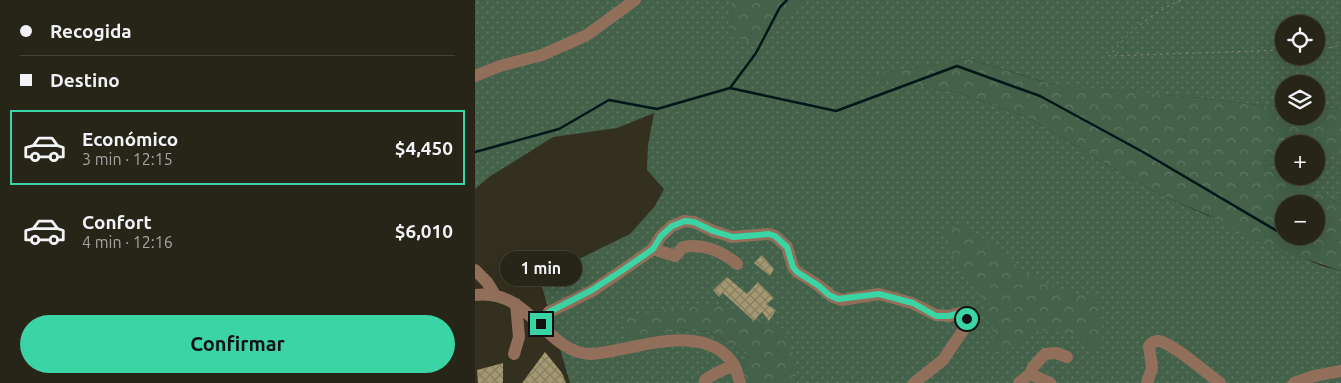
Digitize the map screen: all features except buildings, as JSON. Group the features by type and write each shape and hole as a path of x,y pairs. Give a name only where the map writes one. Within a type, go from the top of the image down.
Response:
{"street":[{"path":"475,76 500,66 542,55 587,35 635,0"},
{"path":"541,324 549,312 592,290 653,249 656,241 677,223 685,221 694,222 713,231 733,237 769,234 775,236 787,247 793,267 797,272 833,297 841,300 879,294 913,303 936,316 949,316 960,313 965,316 966,326 943,360 914,383"},
{"path":"653,249 675,256 683,247 697,246 727,256 737,264"},
{"path":"475,270 487,282 495,294"},
{"path":"475,295 495,294 516,304 565,347 576,352 591,354 675,340 694,340 711,344 725,354 735,366 740,383"},
{"path":"514,354 519,337 516,304"},
{"path":"1147,383 1152,368 1149,346 1155,341 1161,341 1220,383"},
{"path":"1019,383 1030,374 1033,367 1045,354 1056,353 1067,357"},
{"path":"705,383 705,380 715,373 724,368 735,366"},
{"path":"1294,383 1314,376 1341,371"},
{"path":"1030,374 1050,383"}],"path":[{"path":"1181,0 1166,6 1129,33 1109,56 1275,50"},
{"path":"1325,49 1341,45"}],"green space":[{"path":"475,0 1341,0 1341,107 1325,110 1325,75 1275,75 1275,107 1200,98 1058,86 969,59 866,76 960,93 1029,118 1161,195 1322,266 1341,271 1341,383 796,383 797,372 722,305 629,342 679,330 710,332 749,356 732,383 570,383 540,280 630,234 655,206 664,189 647,170 648,145 654,113 617,128 553,137 489,177 475,189"},
{"path":"732,0 804,0 753,42 728,36"},
{"path":"969,59 1054,85 1275,107 1275,125 1325,125 1325,110 1341,107 1341,153 1325,154 1325,135 1275,135 1275,164 1263,167 1275,173 1275,185 1301,185 1322,195 1275,195 1275,245 1325,245 1325,196 1341,204 1341,271 1255,241 1208,215 1161,195 1126,176 1029,118 960,93 864,76"},
{"path":"1341,153 1341,204 1300,185 1325,185 1325,154"},
{"path":"1275,164 1275,173 1262,167"},
{"path":"964,223 1023,271 1056,289 1097,298 1104,335 1094,352 1082,340 1063,332 1039,330 1015,347 992,349 993,328 981,297 962,273 942,233"},
{"path":"722,305 760,318 789,338 797,372 796,383 732,383 749,356 710,332 679,330 629,343 623,319 658,310"}],"waterway":[{"path":"475,152 559,129 609,100 657,109 730,88 756,53 780,7 787,0"},
{"path":"730,88 836,111 957,66 1040,96 1143,152 1275,230"}],"route":[{"path":"541,324 549,312 592,290 623,270 653,249 656,241 672,226 685,221 694,222 713,231 733,237 769,234 779,238 787,247 793,267 797,272 815,283 829,295 841,300 879,294 913,303 936,316 949,316 960,313 967,319"}]}
